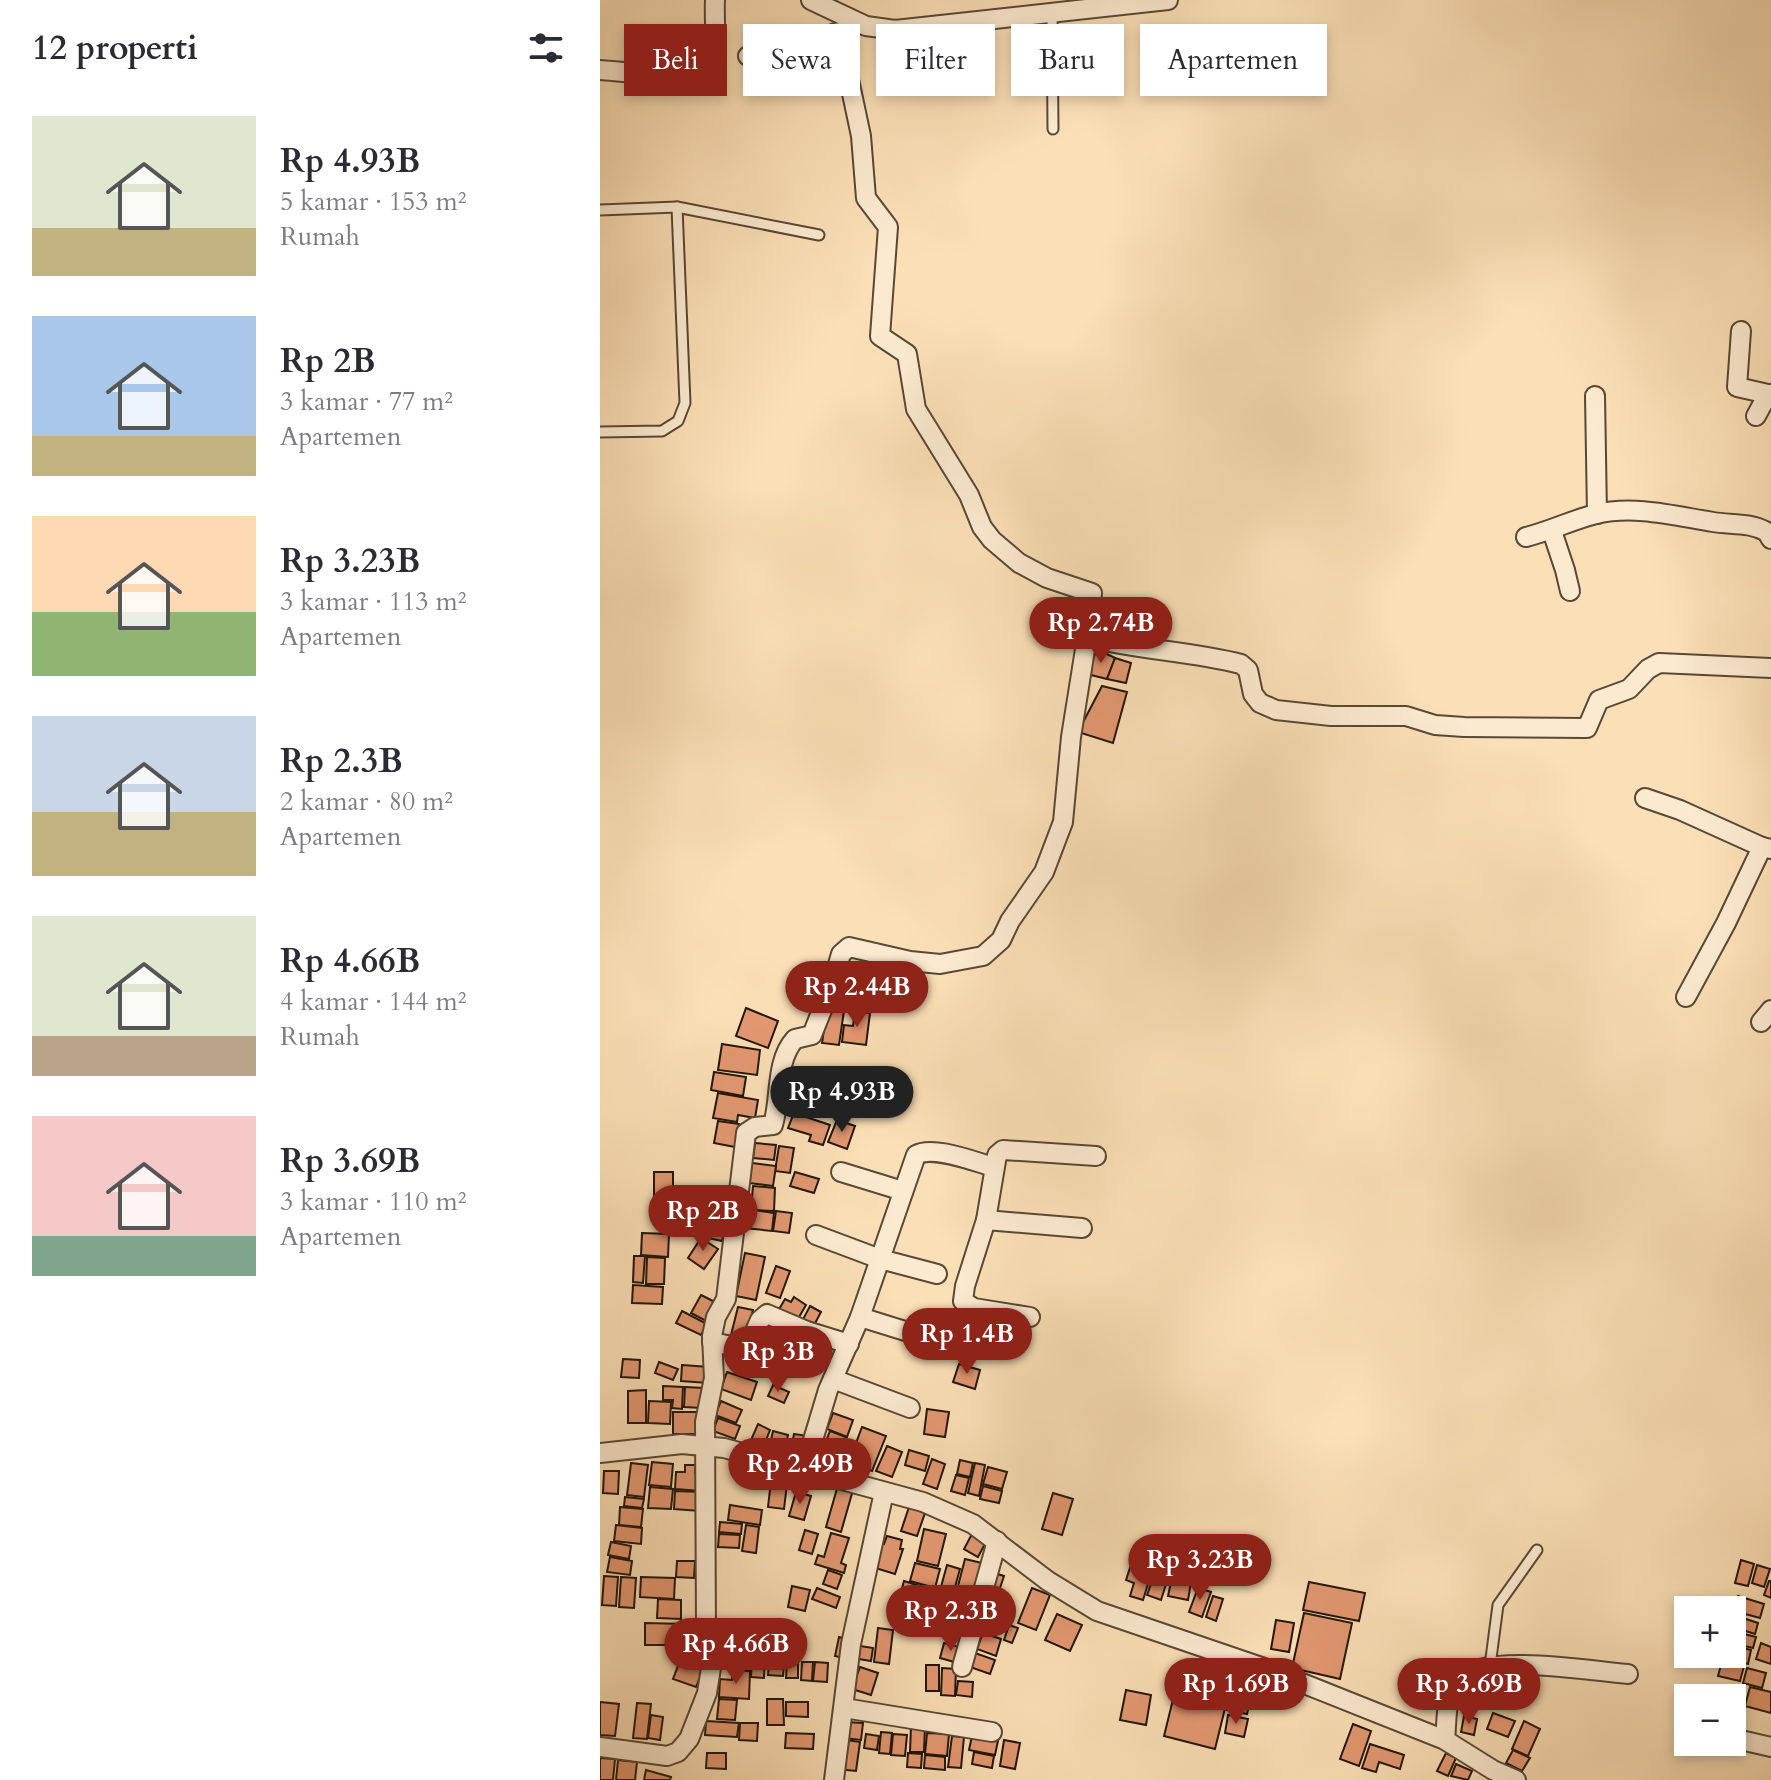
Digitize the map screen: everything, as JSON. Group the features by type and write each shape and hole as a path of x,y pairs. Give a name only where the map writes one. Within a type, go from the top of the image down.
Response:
{"street":[{"path":"600,70 690,74 708,67 714,57 715,0"},
{"path":"811,0 847,24"},
{"path":"860,26 895,30 1168,0"},
{"path":"600,1747 667,1756 678,1752 684,1747 711,1677 706,1631 705,1422 714,1378 712,1342 716,1317 726,1299 728,1287 744,1137 748,1129 773,1125 785,1053 795,1039 812,1035 841,954 854,947 910,961 940,964 983,956 1001,940 1010,921 1044,872 1063,822 1071,737 1092,593 1047,578 1019,563 992,540 982,527 969,495 916,409 907,354 880,336 888,227 866,198 861,136 853,96"},
{"path":"1741,331 1737,387 1769,394 1756,416"},
{"path":"1595,396 1597,514"},
{"path":"1526,537 1597,514 1626,511 1670,513 1715,523 1753,526 1767,532 1771,539"},
{"path":"1552,531 1570,591"},
{"path":"1087,637 1241,664 1248,670 1253,694 1260,703 1276,710 1331,716 1406,716 1435,725 1464,727 1587,728 1599,700 1629,689 1648,669 1659,663 1771,668"},
{"path":"1645,798 1767,848 1686,997"},
{"path":"1030,1317 974,1308 963,1301 986,1220 997,1155 1003,1150 1096,1156"},
{"path":"804,1470 833,1379 860,1317 911,1165 921,1152 994,1167"},
{"path":"841,1172 903,1191"},
{"path":"986,1220 1082,1228"},
{"path":"816,1235 880,1259 937,1274"},
{"path":"712,1342 747,1349 760,1320 767,1314 849,1344"},
{"path":"860,1317 918,1335"},
{"path":"833,1379 910,1408"},
{"path":"600,1453 682,1444 706,1445 923,1502 957,1515 997,1541 1048,1581 1097,1611 1267,1669 1445,1740 1491,1775 1516,1780"},
{"path":"834,1780 851,1644 884,1492"},
{"path":"962,1667 997,1541"},
{"path":"706,1631 778,1637"},
{"path":"1445,1740 1453,1687 1463,1676 1490,1666 1520,1664 1628,1674"},
{"path":"844,1708 992,1732"},
{"path":"1746,1741 1771,1747"}],"lane":[{"path":"1052,13 1053,129"},
{"path":"600,432 662,431 678,421 685,403 677,207"},
{"path":"600,210 677,207 819,235"},
{"path":"1490,1666 1498,1605 1537,1550"}],"building":[{"path":"1097,649 1115,658 1107,679 1087,674"},
{"path":"1115,658 1131,663 1126,683 1107,679"},
{"path":"1102,686 1127,692 1113,743 1078,732"},
{"path":"842,962 859,967 853,991 835,986"},
{"path":"746,1008 778,1021 768,1048 736,1036"},
{"path":"827,1009 844,1011 839,1045 822,1043"},
{"path":"855,1011 870,1013 866,1045 842,1042 844,1025 853,1026"},
{"path":"722,1044 760,1050 757,1075 718,1070"},
{"path":"714,1072 746,1077 743,1096 711,1090"},
{"path":"718,1093 758,1100 755,1118 738,1115 737,1122 713,1118"},
{"path":"794,1113 830,1125 823,1145 809,1141 811,1135 788,1128"},
{"path":"837,1120 855,1126 847,1149 828,1142"},
{"path":"718,1121 739,1124 735,1147 714,1143"},
{"path":"755,1143 776,1145 774,1160 753,1158"},
{"path":"779,1146 794,1148 790,1173 775,1171"},
{"path":"752,1163 776,1166 773,1186 749,1183"},
{"path":"654,1172 673,1172 673,1205 654,1205"},
{"path":"795,1172 819,1179 814,1193 790,1186"},
{"path":"753,1186 775,1188 774,1211 751,1210"},
{"path":"698,1203 712,1206 708,1222 694,1219"},
{"path":"747,1209 774,1213 772,1231 745,1228"},
{"path":"776,1211 792,1213 789,1233 773,1231"},
{"path":"692,1220 725,1227 722,1241 690,1234"},
{"path":"642,1233 669,1234 668,1257 641,1255"},
{"path":"701,1238 718,1249 704,1269 688,1258"},
{"path":"745,1253 765,1257 756,1300 736,1296"},
{"path":"634,1256 645,1256 643,1283 633,1282"},
{"path":"647,1257 665,1258 664,1284 646,1284"},
{"path":"776,1266 790,1271 780,1298 766,1293"},
{"path":"633,1285 663,1287 662,1304 632,1303"},
{"path":"701,1295 717,1303 708,1322 691,1313"},
{"path":"794,1297 806,1305 795,1324 778,1311 785,1299 791,1302"},
{"path":"810,1306 821,1312 811,1331 800,1325"},
{"path":"738,1307 753,1310 746,1338 731,1335"},
{"path":"682,1311 707,1324 701,1335 676,1323"},
{"path":"623,1359 640,1360 639,1378 621,1377"},
{"path":"759,1359 783,1372 778,1382 754,1369"},
{"path":"659,1362 678,1369 673,1380 655,1373"},
{"path":"959,1364 980,1370 975,1389 953,1382"},
{"path":"682,1365 709,1367 708,1383 681,1381"},
{"path":"727,1372 757,1382 751,1400 721,1389"},
{"path":"773,1385 789,1392 784,1403 768,1396"},
{"path":"663,1386 683,1387 682,1409 672,1408 673,1400 663,1400"},
{"path":"685,1387 704,1388 702,1408 684,1407"},
{"path":"646,1390 646,1423 628,1423 628,1391"},
{"path":"649,1401 671,1402 670,1424 648,1423"},
{"path":"721,1401 742,1410 736,1423 715,1415"},
{"path":"927,1409 949,1412 945,1437 924,1434"},
{"path":"673,1412 697,1412 697,1434 673,1434"},
{"path":"833,1413 853,1420 847,1437 827,1429"},
{"path":"718,1418 740,1426 735,1439 713,1431"},
{"path":"758,1424 770,1430 764,1445 751,1440"},
{"path":"862,1427 886,1436 872,1471 849,1462"},
{"path":"773,1431 788,1435 784,1453 769,1449"},
{"path":"830,1431 846,1437 835,1466 819,1459"},
{"path":"794,1434 808,1436 806,1452 791,1449"},
{"path":"887,1446 902,1452 892,1477 876,1471"},
{"path":"909,1450 929,1456 925,1471 905,1465"},
{"path":"932,1459 945,1464 937,1489 923,1484"},
{"path":"960,1460 973,1463 970,1477 957,1474"},
{"path":"652,1462 673,1464 671,1487 649,1485"},
{"path":"631,1463 648,1465 644,1497 627,1495"},
{"path":"975,1463 985,1465 979,1496 968,1493"},
{"path":"685,1465 696,1465 695,1473 702,1473 701,1491 675,1489 676,1472 685,1472"},
{"path":"988,1467 1007,1472 1002,1489 983,1484"},
{"path":"604,1471 619,1471 618,1494 603,1493"},
{"path":"956,1475 969,1478 965,1495 951,1491"},
{"path":"771,1481 787,1484 784,1509 768,1507"},
{"path":"838,1485 853,1490 841,1532 826,1527"},
{"path":"983,1486 1002,1491 999,1503 980,1499"},
{"path":"650,1487 673,1489 671,1509 648,1508"},
{"path":"675,1491 701,1492 700,1511 674,1509"},
{"path":"796,1492 811,1496 804,1520 789,1516"},
{"path":"1053,1493 1073,1499 1062,1535 1042,1529"},
{"path":"625,1497 644,1499 642,1508 624,1506"},
{"path":"730,1505 762,1510 760,1525 728,1520"},
{"path":"620,1507 643,1509 641,1527 619,1525"},
{"path":"909,1507 925,1513 917,1536 901,1531"},
{"path":"720,1522 742,1524 741,1534 719,1532"},
{"path":"616,1525 642,1528 641,1544 614,1541"},
{"path":"746,1525 759,1527 756,1553 742,1551"},
{"path":"924,1529 946,1534 938,1566 917,1561"},
{"path":"805,1530 818,1534 812,1554 799,1550"},
{"path":"831,1533 849,1538 841,1563 846,1565 844,1573 815,1564 818,1555 824,1557"},
{"path":"719,1534 740,1535 739,1548 718,1547"},
{"path":"972,1534 986,1542 978,1557 964,1549"},
{"path":"887,1536 902,1540 900,1549 903,1549 895,1574 869,1566 877,1541 884,1544"},
{"path":"611,1542 631,1546 629,1559 608,1555"},
{"path":"610,1557 632,1561 630,1575 607,1572"},
{"path":"965,1559 982,1563 975,1590 958,1586"},
{"path":"1741,1560 1754,1564 1748,1586 1735,1583"},
{"path":"677,1561 695,1561 694,1578 676,1577"},
{"path":"1132,1562 1153,1568 1143,1600 1130,1596 1134,1583 1126,1580"},
{"path":"915,1563 940,1569 935,1588 910,1581"},
{"path":"947,1565 960,1569 952,1598 939,1594"},
{"path":"1757,1565 1770,1569 1764,1587 1752,1583"},
{"path":"828,1570 842,1575 837,1589 823,1584"},
{"path":"991,1572 1004,1576 997,1597 984,1593"},
{"path":"1173,1573 1192,1577 1188,1600 1168,1596"},
{"path":"604,1576 618,1577 616,1606 602,1605"},
{"path":"1154,1576 1167,1581 1161,1600 1147,1595"},
{"path":"621,1577 636,1578 634,1608 619,1607"},
{"path":"641,1577 675,1578 674,1599 640,1597"},
{"path":"904,1581 920,1586 915,1603 899,1599"},
{"path":"1771,1581 1771,1598 1764,1595"},
{"path":"1309,1582 1365,1593 1359,1621 1303,1610"},
{"path":"792,1586 810,1590 805,1611 788,1607"},
{"path":"817,1588 840,1597 836,1608 812,1599"},
{"path":"1032,1588 1050,1595 1036,1630 1018,1623"},
{"path":"1198,1588 1211,1592 1202,1617 1189,1612"},
{"path":"938,1596 953,1600 947,1618 932,1614"},
{"path":"985,1596 997,1600 994,1610 982,1607"},
{"path":"1213,1596 1223,1599 1216,1621 1206,1617"},
{"path":"1746,1598 1764,1604 1760,1618 1746,1614"},
{"path":"658,1599 681,1600 681,1619 657,1618"},
{"path":"956,1601 970,1605 965,1622 951,1618"},
{"path":"981,1608 995,1611 991,1625 978,1621"},
{"path":"1304,1613 1352,1623 1340,1679 1292,1668"},
{"path":"1057,1614 1082,1625 1070,1651 1045,1640"},
{"path":"1746,1619 1758,1623 1755,1634 1746,1631"},
{"path":"1276,1620 1294,1623 1289,1652 1271,1649"},
{"path":"645,1623 686,1624 686,1645 645,1645"},
{"path":"1009,1625 1018,1628 1012,1643 1004,1640"},
{"path":"878,1628 893,1630 889,1664 874,1662"},
{"path":"983,1633 1001,1639 996,1656 977,1649"},
{"path":"1746,1634 1756,1637 1753,1648 1746,1646"},
{"path":"839,1637 850,1640 848,1659 835,1656"},
{"path":"728,1638 743,1639 745,1655 722,1657 721,1645 728,1644"},
{"path":"753,1641 765,1642 764,1678 751,1677"},
{"path":"944,1643 963,1648 958,1663 940,1658"},
{"path":"1761,1643 1771,1647 1771,1664 1756,1659"},
{"path":"854,1645 873,1648 871,1661 852,1658"},
{"path":"1746,1649 1751,1650 1746,1663"},
{"path":"770,1652 785,1652 783,1676 768,1675"},
{"path":"975,1653 995,1660 990,1674 970,1667"},
{"path":"681,1658 704,1667 696,1687 673,1679"},
{"path":"787,1658 798,1658 798,1678 786,1678"},
{"path":"802,1662 813,1662 812,1681 801,1680"},
{"path":"815,1662 828,1663 827,1682 813,1681"},
{"path":"1182,1663 1233,1676 1215,1749 1164,1736"},
{"path":"926,1665 939,1665 939,1691 926,1691"},
{"path":"860,1667 878,1673 871,1695 852,1689"},
{"path":"942,1668 956,1669 955,1696 941,1695"},
{"path":"1720,1668 1743,1668 1740,1681 1718,1676"},
{"path":"1747,1668 1766,1673 1762,1688 1743,1683"},
{"path":"733,1670 750,1671 749,1699 719,1697 720,1679 732,1680"},
{"path":"958,1681 973,1682 972,1697 956,1695"},
{"path":"1750,1687 1771,1692 1771,1713 1746,1706"},
{"path":"1232,1689 1252,1693 1247,1714 1227,1710"},
{"path":"1126,1690 1151,1695 1146,1725 1120,1720"},
{"path":"719,1699 737,1700 735,1720 717,1719"},
{"path":"767,1699 783,1699 784,1725 767,1725"},
{"path":"600,1702 619,1704 615,1736 600,1735"},
{"path":"786,1702 808,1702 808,1717 786,1716"},
{"path":"637,1703 651,1704 647,1739 633,1738"},
{"path":"1493,1713 1515,1721 1508,1737 1487,1729"},
{"path":"651,1715 663,1717 660,1740 648,1738"},
{"path":"1228,1715 1248,1719 1244,1737 1225,1733"},
{"path":"1464,1716 1477,1719 1474,1735 1461,1732"},
{"path":"706,1721 739,1723 737,1737 705,1735"},
{"path":"1524,1721 1540,1729 1528,1756 1512,1749"},
{"path":"845,1722 863,1723 861,1740 844,1738"},
{"path":"740,1723 758,1723 757,1741 739,1740"},
{"path":"1353,1724 1371,1731 1359,1766 1340,1759"},
{"path":"911,1726 925,1726 924,1752 910,1752"},
{"path":"973,1731 999,1736 995,1755 969,1750"},
{"path":"881,1732 892,1733 890,1754 879,1753"},
{"path":"786,1733 814,1734 813,1749 785,1748"},
{"path":"927,1733 949,1734 947,1756 925,1754"},
{"path":"866,1734 879,1736 877,1750 864,1748"},
{"path":"893,1734 907,1735 905,1756 891,1755"},
{"path":"952,1736 964,1737 961,1768 948,1767"},
{"path":"840,1739 860,1742 856,1771 837,1769"},
{"path":"1004,1740 1020,1743 1015,1769 1000,1766"},
{"path":"1370,1744 1404,1755 1400,1769 1379,1762 1376,1772 1362,1768"},
{"path":"1513,1750 1530,1758 1522,1771 1506,1763"},
{"path":"974,1752 994,1756 992,1768 972,1764"},
{"path":"707,1753 726,1753 726,1769 706,1768"},
{"path":"908,1753 922,1754 921,1768 907,1767"},
{"path":"1446,1753 1456,1758 1448,1776 1437,1771"},
{"path":"925,1755 945,1757 945,1770 924,1768"},
{"path":"600,1758 615,1759 613,1780 600,1780"},
{"path":"618,1760 637,1762 635,1780 616,1780"},
{"path":"1456,1764 1472,1771 1468,1780 1451,1776"},
{"path":"646,1770 671,1777 670,1780 644,1780"}]}
